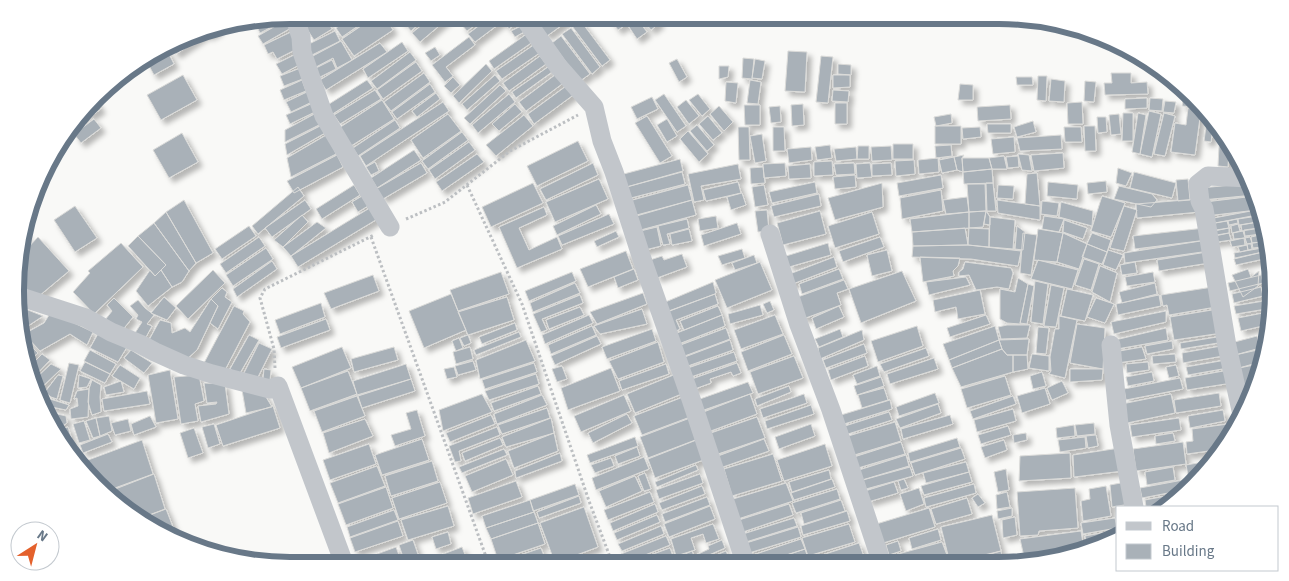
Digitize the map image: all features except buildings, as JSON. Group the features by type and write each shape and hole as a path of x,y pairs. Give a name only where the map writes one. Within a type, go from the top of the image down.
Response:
{"street":[{"path":"297,24 301,36 302,52 324,116 390,227"},
{"path":"528,24 558,66 594,107 602,141 744,557"},
{"path":"1240,178 1208,176 1198,184 1200,201 1204,209 1227,346 1240,404"},
{"path":"770,234 880,557"},
{"path":"24,298 86,318 110,332 184,365 270,389 278,386 342,557"},
{"path":"1111,345 1119,425 1134,506"}],"path":[{"path":"467,185 522,304 610,557"},
{"path":"371,237 486,557"}]}
